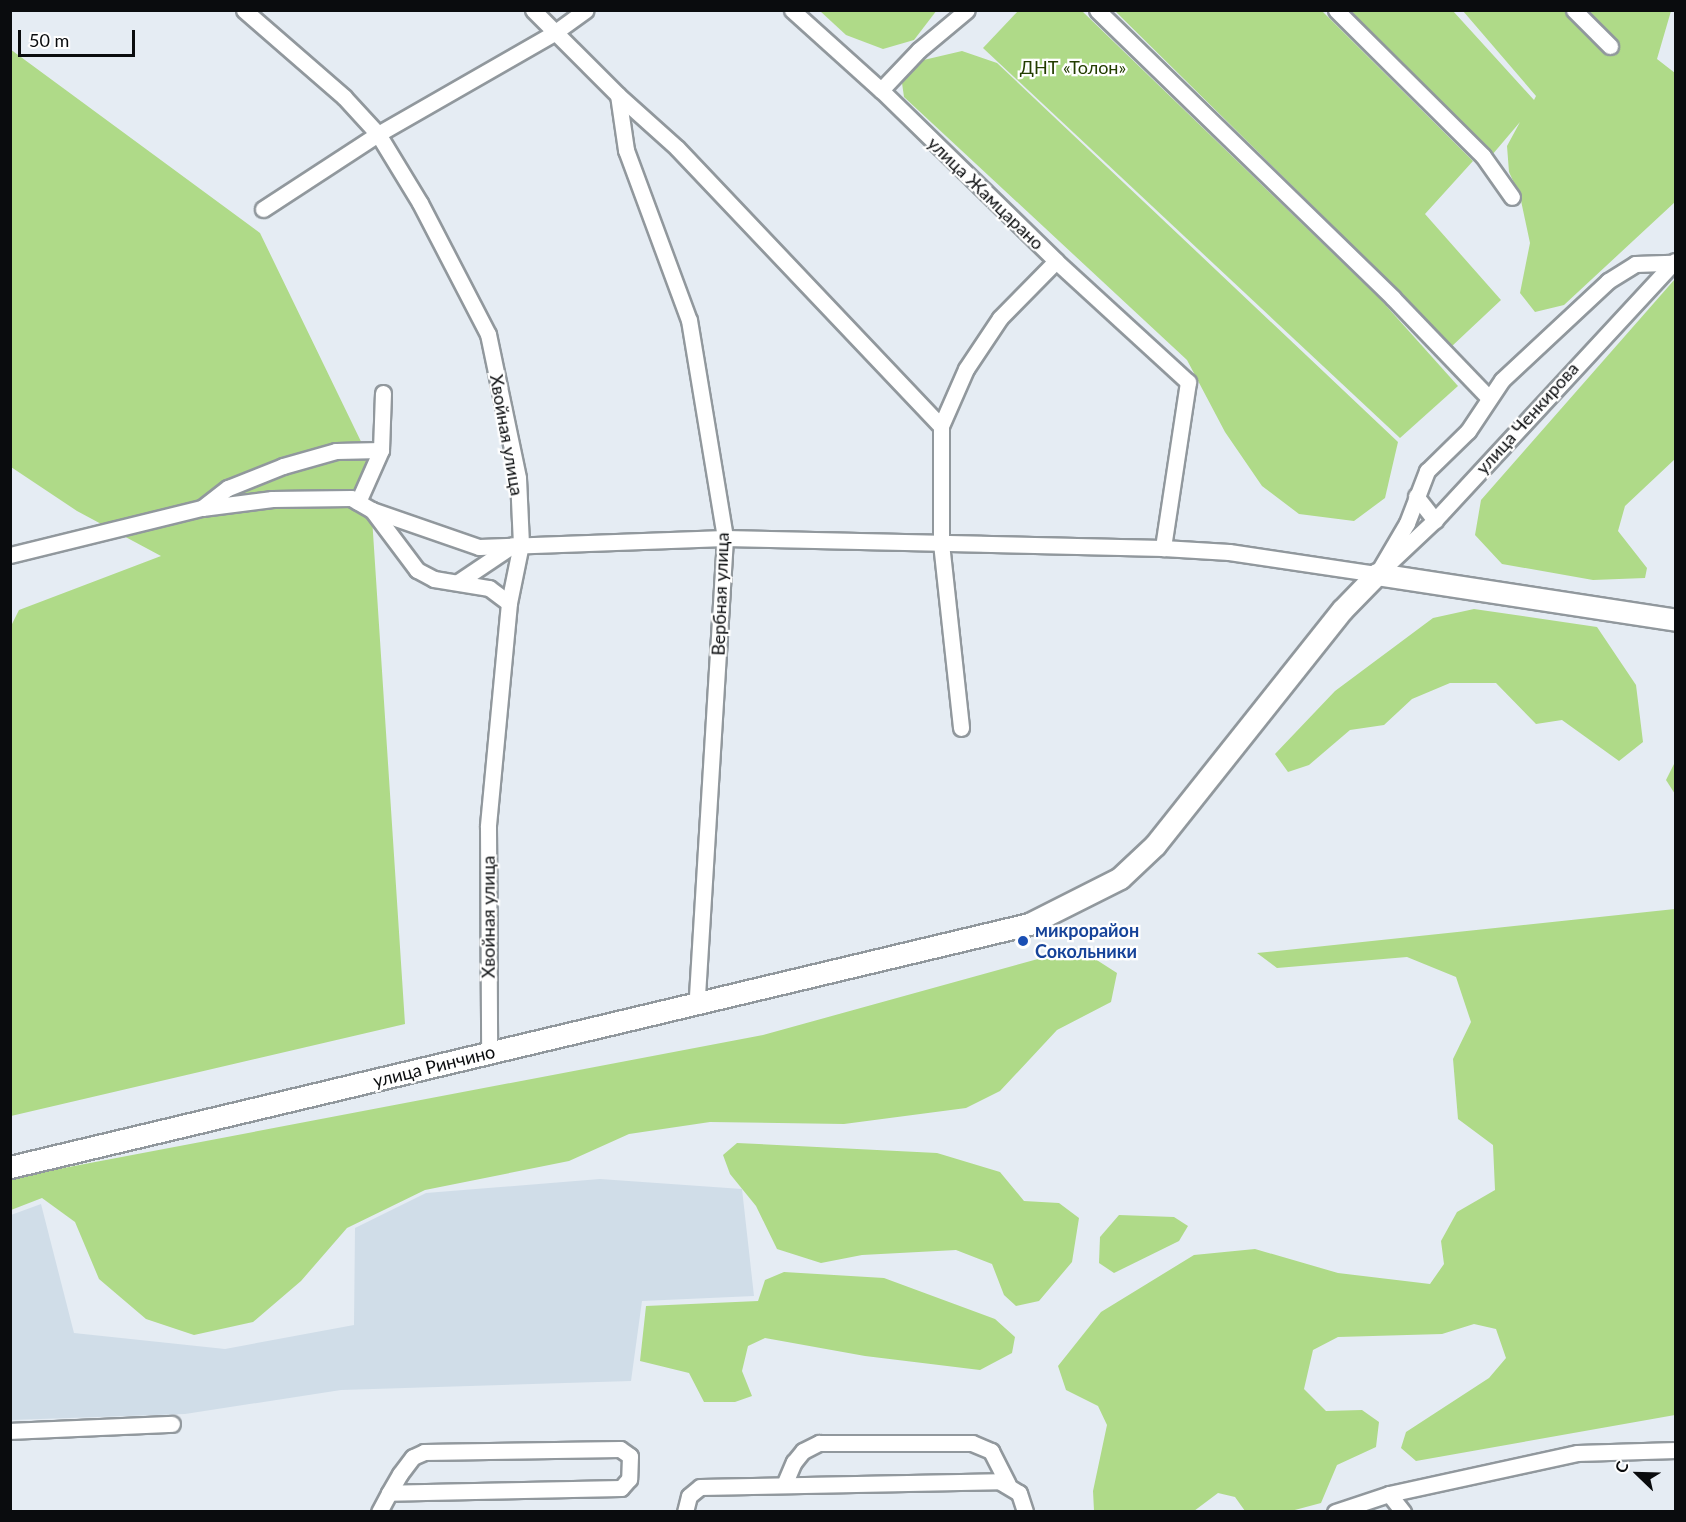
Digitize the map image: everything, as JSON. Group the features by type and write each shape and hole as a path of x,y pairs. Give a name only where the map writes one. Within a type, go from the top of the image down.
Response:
{"street":[{"name":"Хвойная улица","path":"244,10 344,98 378,134 420,202 489,334 518,478 516,564 509,603 488,827 489,1052"},
{"path":"533,10 618,95 677,148 941,426 941,543 961,728"},
{"path":"263,209 378,134 554,33 586,10"},
{"name":"улица Жамцарано","path":"792,10 881,90 1056,261 1000,318 966,369 941,426"},
{"path":"881,90 919,50 968,10"},
{"path":"1097,10 1393,298 1488,398"},
{"path":"1336,10 1483,156 1512,197"},
{"path":"1574,10 1610,46"},
{"name":"Вербная улица","path":"618,95 626,150 689,320 725,538 697,1000"},
{"path":"1056,261 1188,382 1163,548"},
{"path":"1377,574 1407,523 1427,471 1468,431 1488,398 1608,281 1635,264 1674,262"},
{"name":"улица Ченкирова","path":"1377,574 1435,520 1674,262"},
{"path":"365,506 381,450 383,393"},
{"path":"202,508 228,488 283,466 336,451 381,450"},
{"path":"1416,496 1435,520"},
{"path":"14,551 202,508 272,499 351,498 365,506 479,547 725,538 1163,548 1229,552 1676,620"},
{"path":"365,506 417,570 434,579 489,588 509,603"},
{"path":"458,582 517,545"},
{"path":"480,567 516,564"},
{"name":"улица Ринчино","path":"10,1167 697,1000 1029,924 1120,878 1155,846 1342,610 1377,574"},
{"path":"10,1431 172,1424"},
{"path":"784,1485 794,1462 803,1451 819,1443 972,1443 991,1451 1008,1484 1019,1493 1025,1512"},
{"path":"379,1512 389,1493 413,1457 424,1452 620,1449 630,1456 629,1479 621,1488 389,1493"},
{"path":"1335,1512 1389,1494 1577,1453 1676,1450"},
{"path":"685,1512 689,1496 700,1487 1008,1484"},
{"path":"1389,1494 1403,1512"}],"shaded area":[{"path":"600,1179 742,1189 754,1296 642,1301 631,1381 341,1390 185,1414 11,1420 11,1215 41,1204 74,1333 225,1349 354,1325 355,1228 426,1193"}],"green space":[{"path":"937,10 914,40 883,49 846,35 820,11"},
{"name":"ДНТ «Толон»","path":"1019,10 1082,11 1381,300 1458,386 1400,438 983,48"},
{"name":"ДНТ «Толон»","path":"1115,11 1322,11 1473,161 1425,214 1501,300 1451,347 1397,289"},
{"path":"1346,11 1453,11 1534,100 1536,96 1463,11 1671,11 1657,59 1675,73 1675,202 1564,305 1535,312 1520,293 1530,243 1520,196 1509,172 1507,146 1520,122 1492,155"},
{"path":"10,49 260,233 368,456 405,1024 11,1116 11,626 19,610 161,556 77,511 11,467"},
{"path":"962,51 997,63 1398,442 1385,498 1354,521 1299,514 1262,486 1225,432 1187,360 904,97 901,76 915,62"},
{"path":"1675,279 1675,459 1625,506 1618,531 1647,568 1645,578 1593,580 1502,564 1475,535 1481,500"},
{"path":"1474,609 1597,627 1636,685 1643,742 1619,761 1562,720 1536,724 1496,683 1450,683 1412,699 1384,725 1350,730 1309,765 1288,772 1275,754 1335,691 1433,618"},
{"path":"1675,762 1675,794 1666,780"},
{"path":"1675,909 1675,1415 1416,1461 1401,1448 1406,1432 1489,1378 1506,1358 1496,1329 1474,1324 1442,1334 1338,1337 1313,1350 1304,1389 1326,1411 1362,1410 1379,1422 1376,1447 1337,1465 1321,1503 1291,1511 1245,1511 1235,1497 1218,1493 1194,1511 1094,1511 1093,1491 1107,1425 1098,1406 1066,1390 1058,1366 1101,1312 1194,1255 1255,1249 1338,1273 1430,1284 1444,1264 1441,1241 1457,1212 1495,1190 1493,1145 1458,1119 1453,1059 1471,1022 1456,977 1407,957 1277,968 1257,953"},
{"path":"1078,948 1117,973 1111,1002 1057,1030 1000,1091 966,1108 844,1124 710,1122 629,1134 569,1161 425,1190 347,1228 301,1281 253,1322 194,1335 146,1319 99,1279 75,1222 42,1198 11,1210 11,1178 763,1035"},
{"path":"737,1143 937,1153 1000,1172 1024,1201 1059,1203 1079,1218 1072,1262 1039,1301 1016,1306 1004,1295 992,1264 956,1250 862,1255 821,1263 777,1249 756,1206 730,1174 723,1155"},
{"path":"1119,1215 1174,1217 1188,1226 1179,1241 1114,1273 1099,1263 1100,1237"},
{"path":"784,1272 884,1278 995,1319 1015,1337 1012,1353 980,1370 865,1356 765,1338 748,1346 742,1371 752,1396 735,1402 704,1402 689,1373 640,1361 646,1306 758,1301 765,1280"}],"place":[{"name":"микрорайон Сокольники","path":"1023,941"}]}
